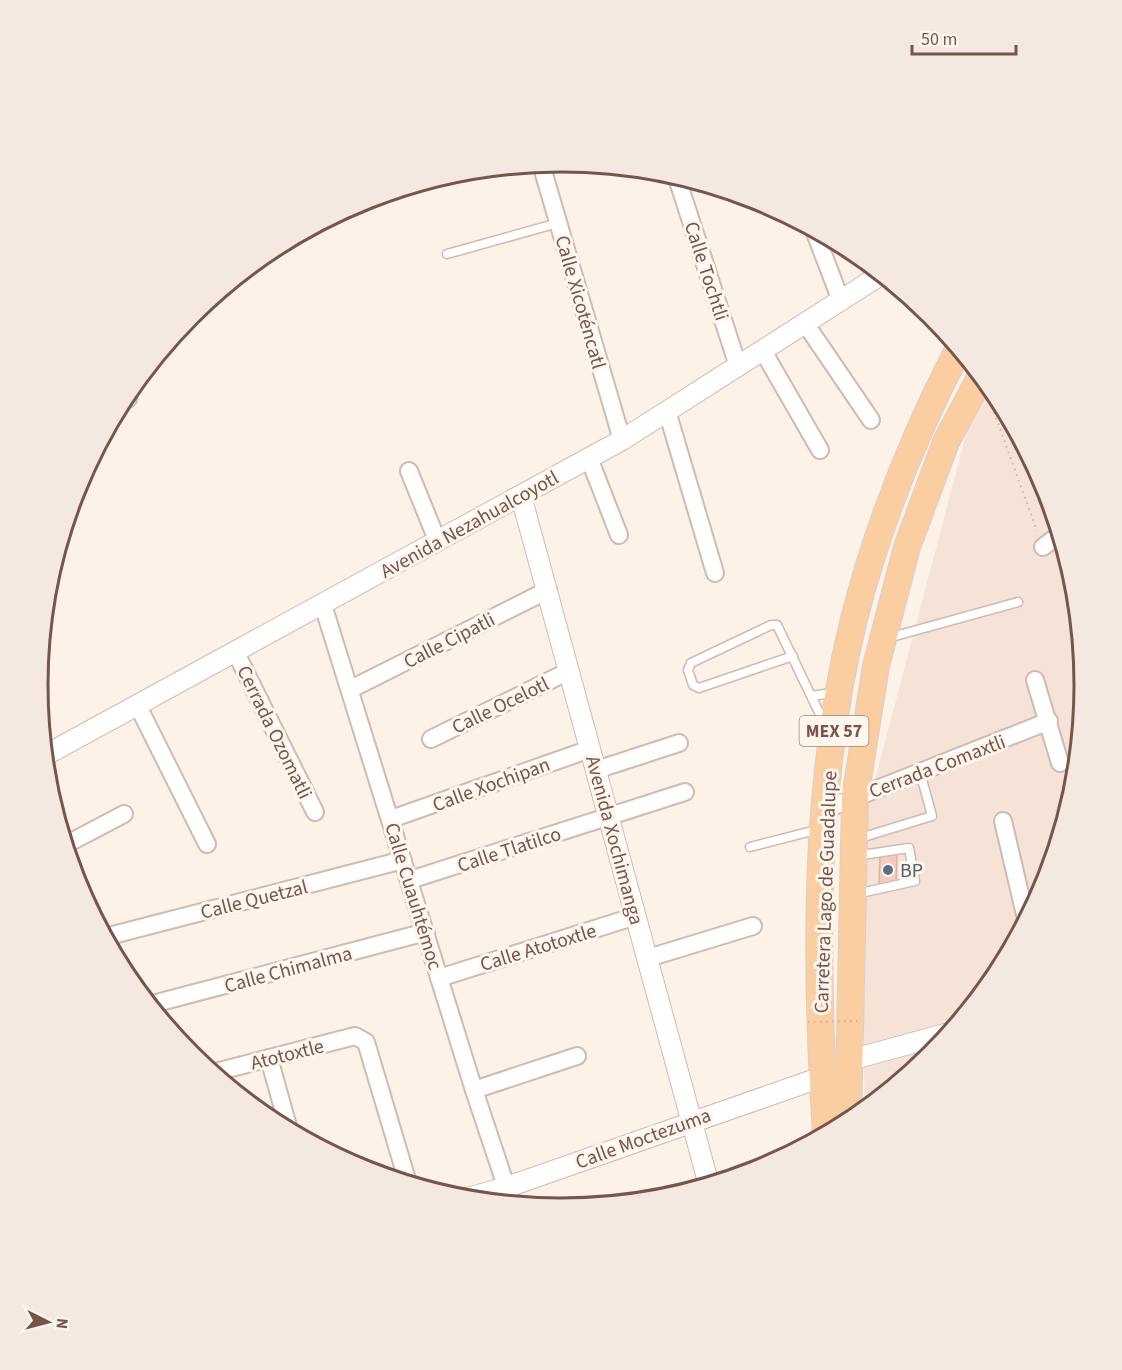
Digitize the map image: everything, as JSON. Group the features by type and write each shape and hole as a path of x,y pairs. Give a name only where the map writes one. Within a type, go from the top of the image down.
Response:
{"main road":[{"name":"Carretera Lago de Guadalupe","path":"825,1125 818,1009 824,819 840,691 854,620 874,547 903,465 955,357"},
{"name":"Carretera Lago de Guadalupe","path":"848,1110 855,798 876,666 907,547 946,442 977,384"}],"street":[{"name":"Calle Xicoténcatl","path":"543,173 622,440"},
{"name":"Calle Tochtli","path":"680,186 738,366"},
{"path":"818,241 841,301"},
{"name":"Avenida Nezahualcoyotl","path":"52,752 622,440 874,279"},
{"path":"805,324 871,420"},
{"path":"763,351 820,450"},
{"path":"668,411 715,573"},
{"path":"590,458 619,535"},
{"path":"409,471 437,540"},
{"name":"Avenida Xochimanga","path":"521,496 707,1177"},
{"path":"1043,547 1053,539"},
{"name":"Calle Cipatli","path":"351,689 548,590"},
{"name":"Calle Cuauhtémoc","path":"323,605 474,1090 510,1195"},
{"name":"Cerrada Ozomatli","path":"236,653 315,812"},
{"name":"Calle Ocelotl","path":"431,739 569,671"},
{"path":"1035,680 1060,763"},
{"path":"138,706 207,844"},
{"name":"Cerrada Comaxtli","path":"824,819 855,798 1049,721"},
{"path":"596,770 679,743"},
{"name":"Calle Xochipan","path":"391,819 590,748"},
{"name":"Calle Tlatilco","path":"410,880 685,792"},
{"path":"72,840 124,814"},
{"path":"1003,821 1023,907"},
{"name":"Calle Quetzal","path":"113,935 403,860"},
{"name":"Calle Atotoxtle","path":"440,978 636,916"},
{"path":"648,958 753,926"},
{"name":"Calle Chimalma","path":"158,1003 426,932"},
{"name":"Atotoxtle","path":"222,1070 356,1036 362,1037 366,1042 405,1174"},
{"path":"850,1060 922,1050"},
{"path":"474,1090 577,1056"},
{"path":"268,1058 285,1118"},
{"name":"Calle Moctezuma","path":"510,1195 692,1120 822,1077"}],"lane":[{"path":"447,254 558,223"},
{"path":"883,639 1018,602"},
{"path":"792,656 699,688 693,685 688,670 691,663 771,625 781,629 792,656 805,689 812,696 833,741"},
{"path":"812,696 840,691"},
{"path":"854,848 932,816 920,772"},
{"path":"750,847 824,819"},
{"path":"852,894 915,881 909,848 854,848"}],"path":[{"path":"992,408 1043,547"},
{"path":"808,1022 857,1021"}],"shaded area":[{"path":"983,394 1021,458 1047,520 1057,552 1070,618 1073,651 1073,719 1070,752 1057,818 1047,850 1021,912 1005,942 988,970 947,1023 899,1071 865,1098 862,1008 866,814 972,412"}],"building":[{"name":"BP","path":"880,854 897,854 896,885 879,885"}],"place":[{"name":"BP","path":"888,870"}]}
